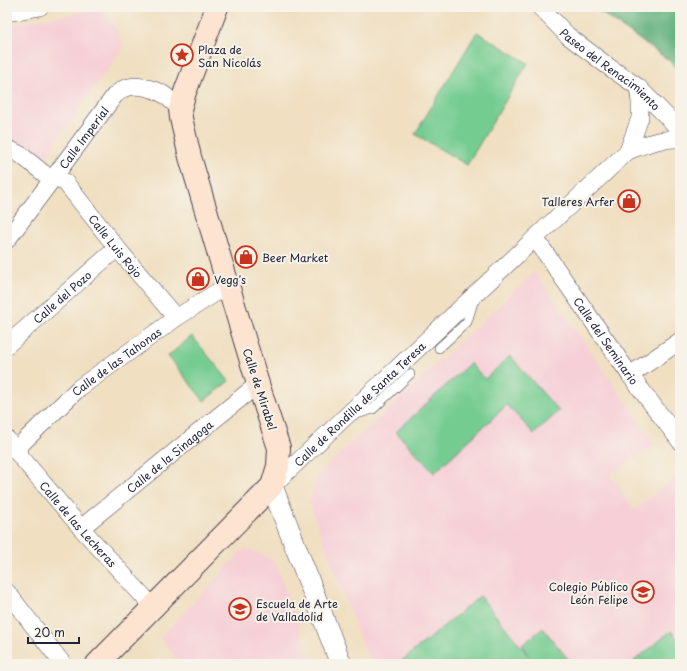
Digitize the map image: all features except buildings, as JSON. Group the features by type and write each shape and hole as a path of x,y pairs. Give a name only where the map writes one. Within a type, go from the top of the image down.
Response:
{"main road":[{"path":"180,109 217,7"},
{"name":"Calle de Mirabel","path":"180,109 183,131 190,156 258,384 279,448 278,466 272,486"},
{"name":"Calle de Rondilla de Santa Teresa","path":"97,664 272,486"}],"street":[{"path":"7,13 40,7"},
{"name":"Paseo del Renacimiento","path":"540,7 567,35 638,87 680,130"},
{"name":"Calle Imperial","path":"7,240 115,95 124,89 136,86 156,90 180,109"},
{"name":"Calle de Rondilla de Santa Teresa","path":"628,151 640,118 638,87"},
{"name":"Calle de Rondilla de Santa Teresa","path":"272,486 628,151 660,140 680,139"},
{"name":"Calle Luis Rojo","path":"7,148 21,155 53,178 65,182 117,248 176,318"},
{"name":"Calle del Seminario","path":"535,238 630,375 680,441"},
{"name":"Calle del Pozo","path":"7,346 117,248"},
{"name":"Calle de las Tahonas","path":"11,444 79,388 176,318 228,284"},
{"path":"630,375 680,342"},
{"name":"Calle de la Sinagoga","path":"81,528 258,384"},
{"name":"Calle de las Lecheras","path":"11,444 81,528 153,607"},
{"path":"272,486 341,664"},
{"path":"7,592 63,664"}],"lane":[{"path":"439,348 467,322 476,294"},
{"path":"344,418 373,409 410,374"}],"shaded area":[{"path":"101,9 120,35 118,36 124,46 42,162 18,143 7,137 7,25"},
{"path":"535,272 655,444 610,475 634,510 680,474 680,664 370,664 309,503 318,474"},
{"name":"Escuela de Arte de Valladolid","path":"245,548 274,560 313,664 182,664 160,638"}],"green space":[{"path":"593,7 680,7 680,72 670,61"},
{"path":"477,32 528,63 467,165 415,134"},
{"path":"192,336 229,381 204,401 168,356"},
{"path":"510,356 559,411 534,434 507,405 434,473 396,432 470,363 485,379"},
{"path":"480,596 528,655 522,645 543,628 572,664 398,664"},
{"path":"671,631 680,643 680,664 636,664 634,661"}],"place":[{"name":"Plaza de San Nicolás","path":"182,55"},
{"name":"Talleres Arfer","path":"629,201"},
{"name":"Beer Market","path":"246,257"},
{"name":"Vegg's","path":"198,279"},
{"name":"Colegio Público León Felipe","path":"643,592"},
{"name":"Escuela de Arte de Valladolid","path":"240,609"}]}
